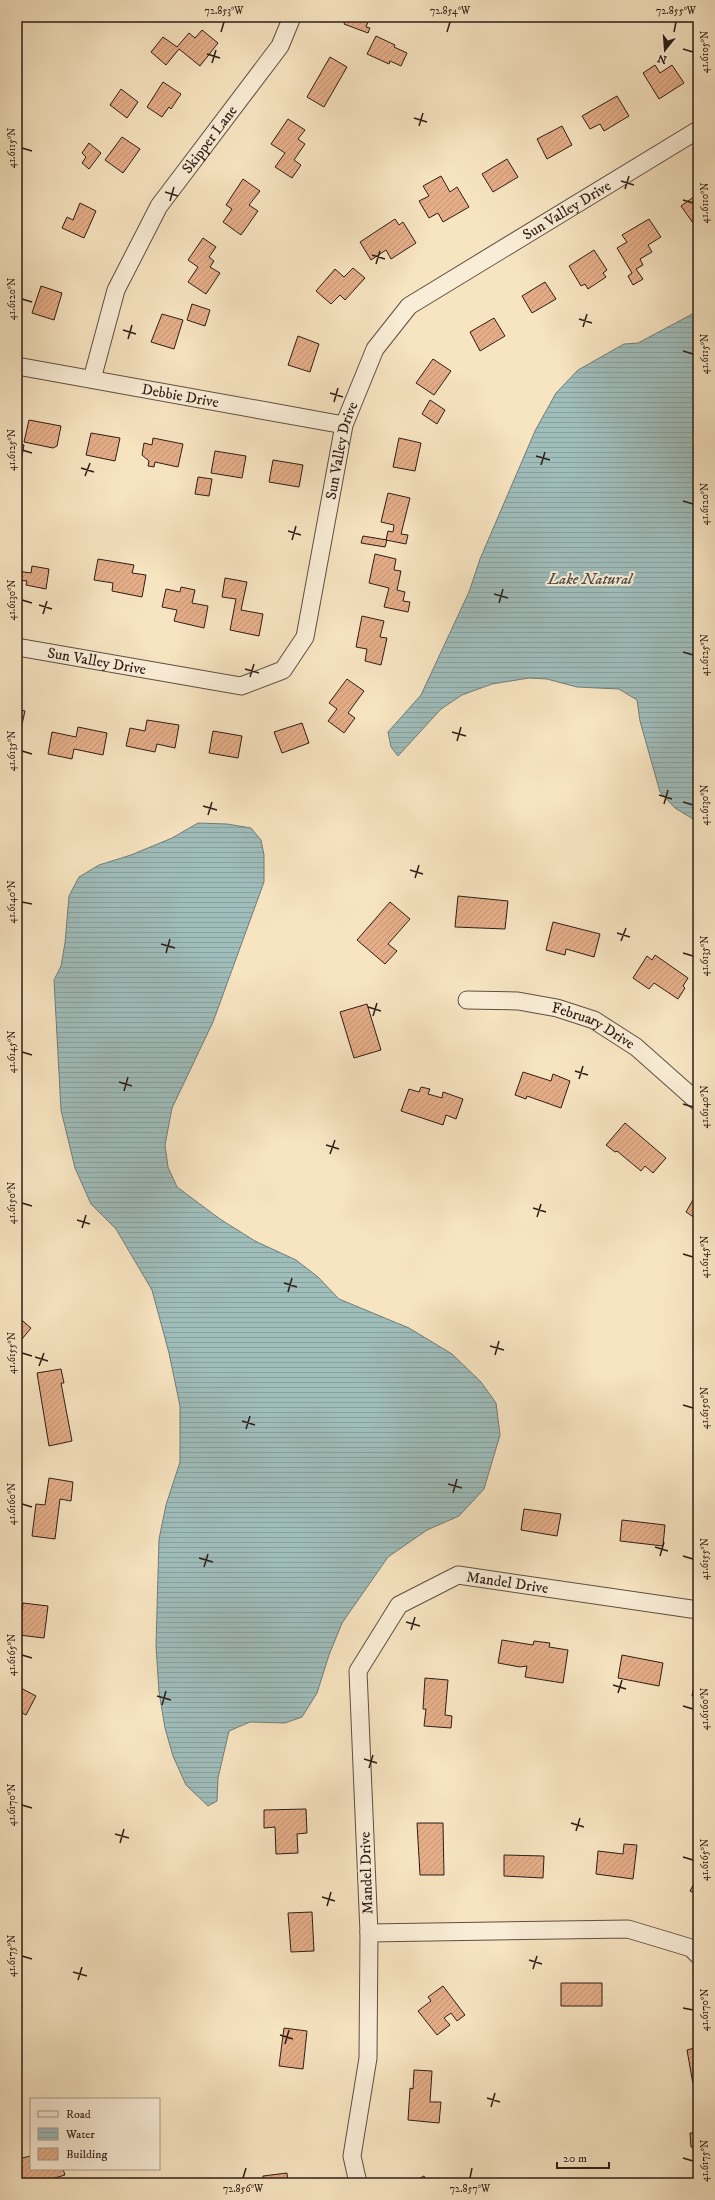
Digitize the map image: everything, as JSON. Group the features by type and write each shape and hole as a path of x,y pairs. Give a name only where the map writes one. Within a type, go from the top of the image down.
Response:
{"street":[{"name":"Skipper Lane","path":"92,379 116,290 159,206 280,46 292,17"},
{"name":"Sun Valley Drive","path":"17,647 241,686 283,670 305,637 344,425 374,349 409,306 698,130"},
{"name":"Debbie Drive","path":"17,366 344,425"},
{"name":"February Drive","path":"467,1000 518,1001 557,1008 594,1020 636,1047 698,1102"},
{"name":"Mandel Drive","path":"358,2183 352,2156 368,2058 368,1933 358,1671 399,1605 458,1575 698,1610"},
{"name":"Mandel Drive","path":"368,1933 628,1929 691,1948 698,1955"}],"water":[{"name":"Lake Natural","path":"698,311 698,822 675,808 660,792 640,721 637,700 619,689 577,687 547,679 529,678 492,684 462,695 441,709 398,756 391,747 388,732 421,695 469,592 480,559 535,431 556,393 578,370 624,344 638,343"},
{"path":"198,823 227,824 251,828 261,840 264,855 264,882 213,1022 172,1108 165,1145 168,1167 177,1187 220,1219 255,1241 296,1260 318,1277 339,1299 409,1328 452,1354 481,1382 496,1403 500,1435 484,1489 459,1516 427,1530 388,1557 342,1623 329,1655 317,1693 302,1717 285,1723 250,1722 229,1731 218,1778 217,1801 208,1806 186,1785 173,1756 165,1728 159,1692 156,1646 159,1539 166,1505 180,1462 180,1406 169,1353 152,1290 116,1229 91,1204 75,1168 61,1110 54,980 61,966 65,943 69,896 79,877 99,865 131,855 172,838"}],"building":[{"path":"347,17 370,17 366,27 370,28 368,33 344,24"},
{"path":"202,30 218,43 200,66 179,49 166,65 151,52 163,37 177,47 189,33 195,38"},
{"path":"376,36 395,45 394,47 407,53 401,66 390,61 389,64 367,54"},
{"path":"330,57 347,67 324,107 307,97"},
{"path":"655,65 660,73 672,65 684,83 659,99 643,73"},
{"path":"163,82 181,94 171,109 169,107 162,117 147,107"},
{"path":"121,89 138,102 127,118 110,105"},
{"path":"617,96 629,116 604,131 600,124 590,129 582,116"},
{"path":"288,119 305,130 298,139 305,144 294,160 301,165 292,178 275,167 285,153 271,144"},
{"path":"562,126 572,145 547,159 537,139"},
{"path":"122,137 140,149 123,173 105,160"},
{"path":"89,143 101,153 89,169 82,163 86,157 82,153"},
{"path":"507,159 518,177 493,192 482,174"},
{"path":"441,176 450,192 457,187 469,207 443,222 438,213 429,218 419,201 429,196 423,186"},
{"path":"243,179 260,191 249,205 258,211 241,235 223,222 232,209 226,205"},
{"path":"698,194 698,230 681,206"},
{"path":"80,203 96,211 84,238 62,228 67,217 73,220"},
{"path":"395,219 399,225 403,222 416,243 391,259 386,250 371,260 360,242"},
{"path":"649,219 661,237 648,245 652,252 640,259 643,265 636,269 643,279 633,285 628,276 632,273 617,248 627,242 622,235"},
{"path":"203,238 216,247 209,257 214,261 210,267 220,273 206,294 188,282 198,267 188,260"},
{"path":"594,250 607,270 603,273 606,277 588,289 585,284 581,286 569,266"},
{"path":"353,268 365,278 345,300 340,295 331,304 316,291 335,269 344,277"},
{"path":"545,282 556,299 532,313 522,296"},
{"path":"41,286 62,293 54,320 32,313"},
{"path":"192,304 210,310 205,326 187,320"},
{"path":"162,314 183,320 174,349 151,342"},
{"path":"494,318 505,336 480,351 470,332"},
{"path":"298,336 319,344 310,372 288,365"},
{"path":"433,359 451,371 434,395 416,383"},
{"path":"430,400 445,410 437,424 422,414"},
{"path":"29,420 61,426 57,446 53,448 24,442"},
{"path":"91,433 120,438 115,461 86,455"},
{"path":"153,438 183,444 178,467 155,462 154,467 148,466 149,461 142,455 144,443 152,445"},
{"path":"399,438 421,443 415,471 393,467"},
{"path":"17,443 24,445 20,466 17,466"},
{"path":"215,451 246,456 242,478 211,473"},
{"path":"273,460 303,465 299,487 269,482"},
{"path":"198,477 212,479 209,496 195,494"},
{"path":"388,493 410,498 401,534 408,535 406,544 386,540 388,531 393,532 394,525 381,522"},
{"path":"363,536 387,540 385,547 361,543"},
{"path":"375,554 396,559 394,570 401,571 397,590 405,592 403,601 410,602 408,612 384,607 389,588 369,583"},
{"path":"98,559 134,565 132,573 146,575 142,597 112,591 113,583 94,580"},
{"path":"32,566 49,569 46,589 26,585 27,581 18,580 17,588 17,571 31,573"},
{"path":"225,578 247,582 241,610 263,614 259,636 230,630 236,599 222,597"},
{"path":"181,587 195,590 192,603 208,606 204,628 174,621 177,610 162,607 166,589 180,592"},
{"path":"362,616 384,621 380,637 387,638 381,665 365,661 367,649 356,647"},
{"path":"347,679 364,691 348,713 355,718 344,733 328,721 337,709 329,703"},
{"path":"17,709 25,711 20,733 17,732"},
{"path":"147,720 179,725 175,748 157,744 155,752 126,746 130,728 145,731"},
{"path":"302,723 309,743 282,753 274,732"},
{"path":"78,727 107,733 103,755 74,749 72,759 48,754 52,732 76,737"},
{"path":"213,731 242,736 238,758 209,753"},
{"path":"458,896 508,901 505,929 455,927"},
{"path":"390,902 410,919 388,944 397,951 385,964 357,940"},
{"path":"553,922 600,934 594,957 566,949 565,955 546,950"},
{"path":"655,955 688,978 683,986 685,988 678,999 654,983 649,989 633,978 647,956 652,960"},
{"path":"367,1004 381,1050 354,1058 340,1012"},
{"path":"523,1072 551,1081 553,1074 570,1081 561,1108 527,1096 526,1099 515,1095"},
{"path":"421,1087 430,1089 428,1094 442,1098 443,1092 463,1099 456,1119 446,1115 443,1125 401,1111 409,1089 419,1092"},
{"path":"625,1123 666,1158 653,1173 645,1166 641,1171 617,1151 615,1152 606,1145"},
{"path":"698,1191 698,1220 686,1212"},
{"path":"17,1316 31,1328 18,1344 17,1342"},
{"path":"61,1369 64,1383 61,1383 72,1441 49,1446 37,1373"},
{"path":"49,1478 73,1482 71,1501 60,1499 55,1539 32,1536 36,1504 45,1505"},
{"path":"524,1509 561,1514 557,1536 521,1530"},
{"path":"622,1520 665,1525 663,1546 620,1541"},
{"path":"23,1603 48,1606 44,1638 19,1635"},
{"path":"502,1640 533,1645 534,1641 550,1643 549,1647 568,1650 563,1683 525,1677 527,1666 520,1667 498,1663"},
{"path":"622,1655 663,1663 659,1686 618,1678"},
{"path":"696,1675 698,1676 698,1697 692,1696"},
{"path":"425,1678 448,1680 445,1715 452,1716 451,1728 424,1726 426,1709 423,1709"},
{"path":"17,1686 36,1696 26,1715 19,1711 17,1715"},
{"path":"306,1809 307,1833 297,1834 298,1853 276,1854 275,1827 264,1828 264,1810"},
{"path":"417,1823 443,1823 444,1875 420,1875"},
{"path":"624,1844 637,1845 633,1879 596,1874 598,1851 623,1854"},
{"path":"504,1855 544,1856 543,1878 504,1876"},
{"path":"698,1876 698,1895 690,1891"},
{"path":"312,1912 314,1951 291,1952 288,1913"},
{"path":"561,1983 602,1983 602,2006 561,2006"},
{"path":"443,1986 465,2015 457,2021 451,2013 444,2018 450,2025 437,2035 418,2011 431,2001 428,1997"},
{"path":"284,2028 307,2031 303,2069 279,2066"},
{"path":"698,2047 698,2083 693,2084 687,2050"},
{"path":"414,2070 432,2071 430,2102 441,2102 439,2123 408,2120 410,2088 413,2089"},
{"path":"690,2133 698,2133 698,2147 691,2147"},
{"path":"30,2156 30,2170 63,2170 65,2175 48,2180 48,2183 17,2183 21,2182 17,2159"},
{"path":"287,2173 288,2183 263,2183 263,2176"},
{"path":"424,2176 427,2183 410,2183"}]}
